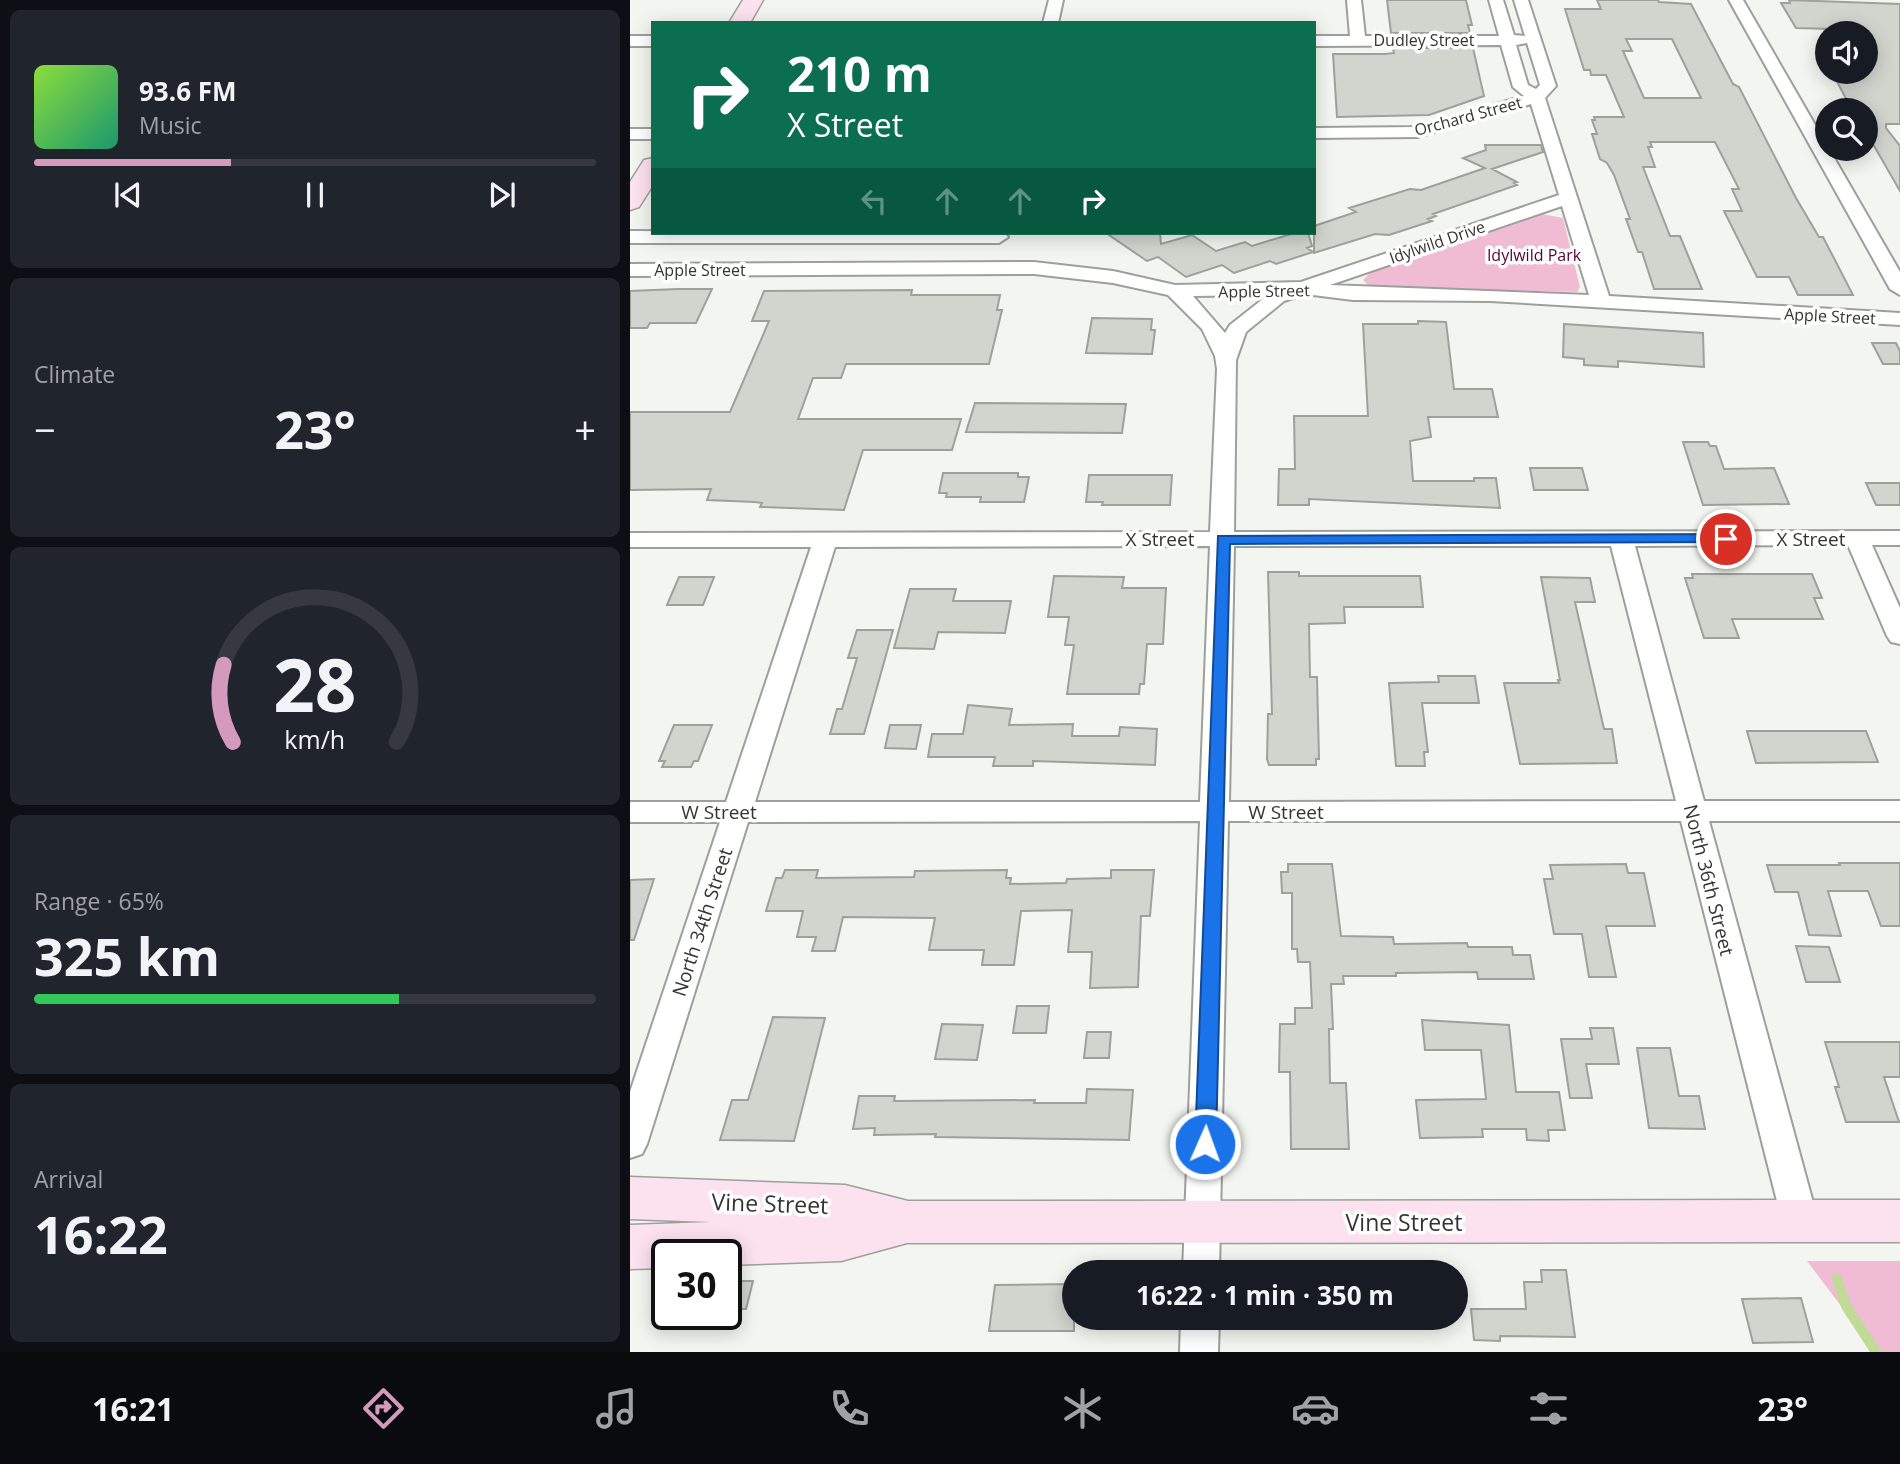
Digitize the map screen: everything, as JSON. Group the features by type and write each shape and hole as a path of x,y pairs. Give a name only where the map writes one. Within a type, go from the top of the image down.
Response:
{"main road":[{"path":"740,21 753,0"},
{"path":"630,202 651,168"},
{"name":"Vine Street","path":"630,1198 845,1206 908,1222"},
{"name":"Vine Street","path":"630,1247 841,1239 908,1222 1900,1221"}],"street":[{"path":"1051,21 1056,0"},
{"path":"1353,0 1358,40"},
{"path":"1496,0 1521,87 1537,97 1601,302"},
{"path":"1521,0 1548,86 1537,97"},
{"path":"1736,0 1900,289"},
{"name":"Dudley Street","path":"1316,41 1534,40"},
{"path":"630,41 651,41"},
{"name":"Orchard Street","path":"1316,133 1418,132 1537,97"},
{"path":"630,134 651,134"},
{"name":"Idylwild Drive","path":"1306,288 1568,198"},
{"path":"630,237 999,235 1009,255 1034,268"},
{"name":"Apple Street","path":"630,270 1034,268 1113,277 1175,292 1306,288 1353,294 1490,295 1900,319"},
{"path":"1226,359 1237,329 1247,320 1277,298 1306,288"},
{"path":"1175,292 1212,326 1221,341 1226,359 1201,1260"},
{"path":"1857,538 1900,636"},
{"name":"X Street","path":"630,540 1900,538"},
{"name":"North 36th Street","path":"1621,539 1800,1221"},
{"name":"North 34th Street","path":"630,1144 825,540"},
{"name":"W Street","path":"630,813 1900,811"},
{"path":"1199,1352 1200,1330"}],"green space":[{"name":"Idylwild Park","path":"1542,214 1563,218 1580,287 1577,292 1383,287 1368,285 1363,280 1370,273"},
{"path":"1807,1261 1900,1261 1900,1352 1876,1352"}],"building":[{"path":"1387,0 1466,0 1472,25 1468,25 1470,33 1391,33"},
{"path":"1597,0 1658,0 1691,4 1733,84 1739,87 1796,198 1819,237 1823,237 1853,295 1798,295 1789,277 1757,277 1724,211 1742,211 1732,189 1739,189 1715,142 1650,142 1652,147 1648,147 1655,167 1643,167 1670,236 1680,236 1702,289 1654,289 1642,252 1638,252 1626,219 1630,219 1614,175 1607,163 1600,159 1592,134 1597,134 1592,120 1595,120 1594,117 1624,117 1606,75 1591,75 1590,70 1584,70 1565,9 1601,9","holes":["1626,39 1672,39 1701,98 1644,98 1623,51 1632,51"]},
{"path":"1789,0 1900,4 1900,124 1886,124 1886,128 1900,146 1900,191 1878,153 1878,98 1846,98 1838,84 1878,84 1878,21 1815,21 1815,29 1796,28 1781,3 1790,3"},
{"path":"1393,48 1473,48 1484,96 1429,115 1337,117 1333,54 1385,54 1394,53"},
{"path":"1485,145 1541,145 1543,152 1492,169 1517,182 1514,183 1517,185 1433,214 1436,216 1428,219 1432,221 1389,235 1375,234 1314,253 1316,225 1356,212 1349,208 1410,189 1421,190 1485,168 1463,158 1486,150"},
{"path":"1109,235 1160,235 1161,244 1192,235 1216,251 1245,242 1252,246 1288,235 1309,235 1312,246 1307,248 1313,252 1276,264 1270,261 1234,273 1222,265 1186,277 1158,257 1147,261"},
{"path":"712,289 696,323 650,323 647,328 630,328 630,291"},
{"path":"912,290 911,295 1000,295 997,310 1002,310 989,364 846,364 841,378 813,378 798,419 961,419 952,450 863,450 844,510 760,507 762,503 707,500 711,489 630,490 630,412 730,412 769,321 752,321 764,291"},
{"path":"1092,318 1152,319 1151,330 1155,330 1152,354 1086,353"},
{"path":"1418,321 1446,322 1454,389 1492,389 1498,417 1428,417 1431,437 1410,441 1413,481 1474,481 1474,478 1496,478 1500,508 1309,499 1309,505 1278,505 1279,469 1295,469 1294,416 1368,416 1363,324 1418,324"},
{"path":"1564,324 1703,333 1704,367 1618,361 1618,367 1584,365 1584,359 1563,357"},
{"path":"1872,343 1896,343 1900,351 1900,364 1883,364"},
{"path":"975,403 1126,404 1122,433 966,432"},
{"path":"1683,442 1708,442 1710,446 1716,446 1724,469 1774,468 1789,504 1703,505"},
{"path":"1530,468 1582,468 1588,490 1534,490"},
{"path":"943,473 1018,473 1018,477 1029,477 1024,502 980,502 981,497 946,497 947,493 939,493"},
{"path":"1089,475 1172,475 1170,505 1102,505 1103,502 1086,502"},
{"path":"1866,483 1900,483 1900,505 1876,505"},
{"path":"1268,572 1299,572 1299,576 1420,576 1423,607 1344,607 1345,623 1309,624 1310,677 1317,677 1319,759 1316,759 1316,765 1269,765 1267,759 1268,714 1272,714"},
{"path":"1692,574 1812,574 1822,598 1814,598 1823,619 1732,619 1739,638 1704,638 1685,578 1693,578"},
{"path":"1054,576 1124,577 1122,588 1166,588 1163,644 1147,644 1144,684 1140,684 1139,694 1067,694 1074,645 1065,645 1069,617 1048,617"},
{"path":"679,577 714,577 703,605 667,605"},
{"path":"1541,577 1590,578 1595,602 1575,602 1604,729 1612,729 1617,763 1520,764 1504,683 1559,683 1560,680"},
{"path":"910,589 956,589 953,601 1011,601 1005,633 938,632 934,649 894,648"},
{"path":"857,630 893,630 864,734 830,734 837,709 842,709 857,658 848,658"},
{"path":"1438,676 1475,676 1479,703 1422,703 1428,752 1424,752 1425,766 1396,766 1389,683 1439,682"},
{"path":"968,705 1012,709 1009,725 1073,724 1072,736 1119,736 1120,727 1157,729 1155,765 1033,761 1033,766 993,766 995,757 928,757 932,734 963,734"},
{"path":"674,725 712,725 698,761 694,761 691,767 662,767 665,761 659,761"},
{"path":"890,725 921,725 916,749 885,748"},
{"path":"1747,731 1866,731 1878,762 1756,763"},
{"path":"1839,863 1900,863 1900,926 1881,926 1868,891 1828,891 1841,936 1809,935 1798,892 1775,892 1767,865 1840,865"},
{"path":"1288,864 1332,864 1341,936 1393,937 1394,944 1467,943 1468,947 1512,947 1513,955 1530,955 1534,979 1478,979 1477,972 1396,973 1396,976 1343,976 1344,984 1331,984 1333,1029 1329,1029 1330,1083 1346,1083 1349,1149 1291,1149 1290,1072 1279,1072 1280,1024 1295,1024 1295,1008 1312,1008 1310,962 1298,962 1297,949 1292,949 1292,893 1282,893 1281,872 1288,872"},
{"path":"1626,864 1628,873 1644,873 1655,926 1606,926 1616,977 1589,977 1582,934 1554,934 1544,879 1553,879 1550,865"},
{"path":"785,870 818,870 816,878 914,877 915,871 1007,870 1006,878 1011,878 1010,884 1066,883 1067,879 1111,878 1111,870 1154,870 1150,916 1141,916 1138,987 1090,988 1092,952 1068,952 1072,910 1021,911 1014,965 982,965 984,950 929,950 935,918 843,917 835,951 812,951 816,937 797,937 803,911 766,911 776,878 782,878"},
{"path":"654,879 634,940 630,940 630,880"},
{"path":"1796,946 1829,947 1840,982 1806,982"},
{"path":"1017,1006 1049,1006 1046,1033 1013,1033"},
{"path":"773,1017 825,1018 794,1141 720,1140 732,1100 748,1100"},
{"path":"1422,1020 1509,1025 1516,1092 1559,1092 1565,1130 1548,1130 1549,1141 1527,1140 1526,1129 1482,1129 1483,1137 1420,1138 1416,1100 1486,1099 1481,1050 1425,1050"},
{"path":"942,1024 983,1025 977,1060 935,1059"},
{"path":"1590,1028 1613,1028 1619,1064 1586,1064 1592,1098 1570,1098 1561,1039 1592,1039"},
{"path":"1087,1032 1111,1032 1109,1058 1084,1058"},
{"path":"1825,1042 1900,1042 1900,1077 1884,1077 1899,1122 1846,1122 1835,1087 1839,1087"},
{"path":"1637,1048 1670,1048 1679,1096 1699,1096 1705,1129 1649,1128"},
{"path":"1087,1089 1133,1090 1129,1140 935,1137 936,1134 874,1135 875,1128 853,1129 859,1096 895,1096 894,1101 1035,1100 1034,1103 1086,1103"},
{"path":"1541,1270 1566,1270 1575,1337 1500,1336 1500,1341 1474,1340 1471,1309 1526,1309 1524,1282 1542,1282"},
{"path":"742,1281 753,1281 746,1309 742,1309"},
{"path":"1062,1284 1062,1330 1074,1331 989,1331 995,1285"},
{"path":"1801,1298 1813,1342 1753,1343 1742,1299"}],"waterway":[{"path":"1837,1279 1846,1306 1876,1352"}],"route":[{"path":"1205,1144 1223,539 1726,539"}]}
